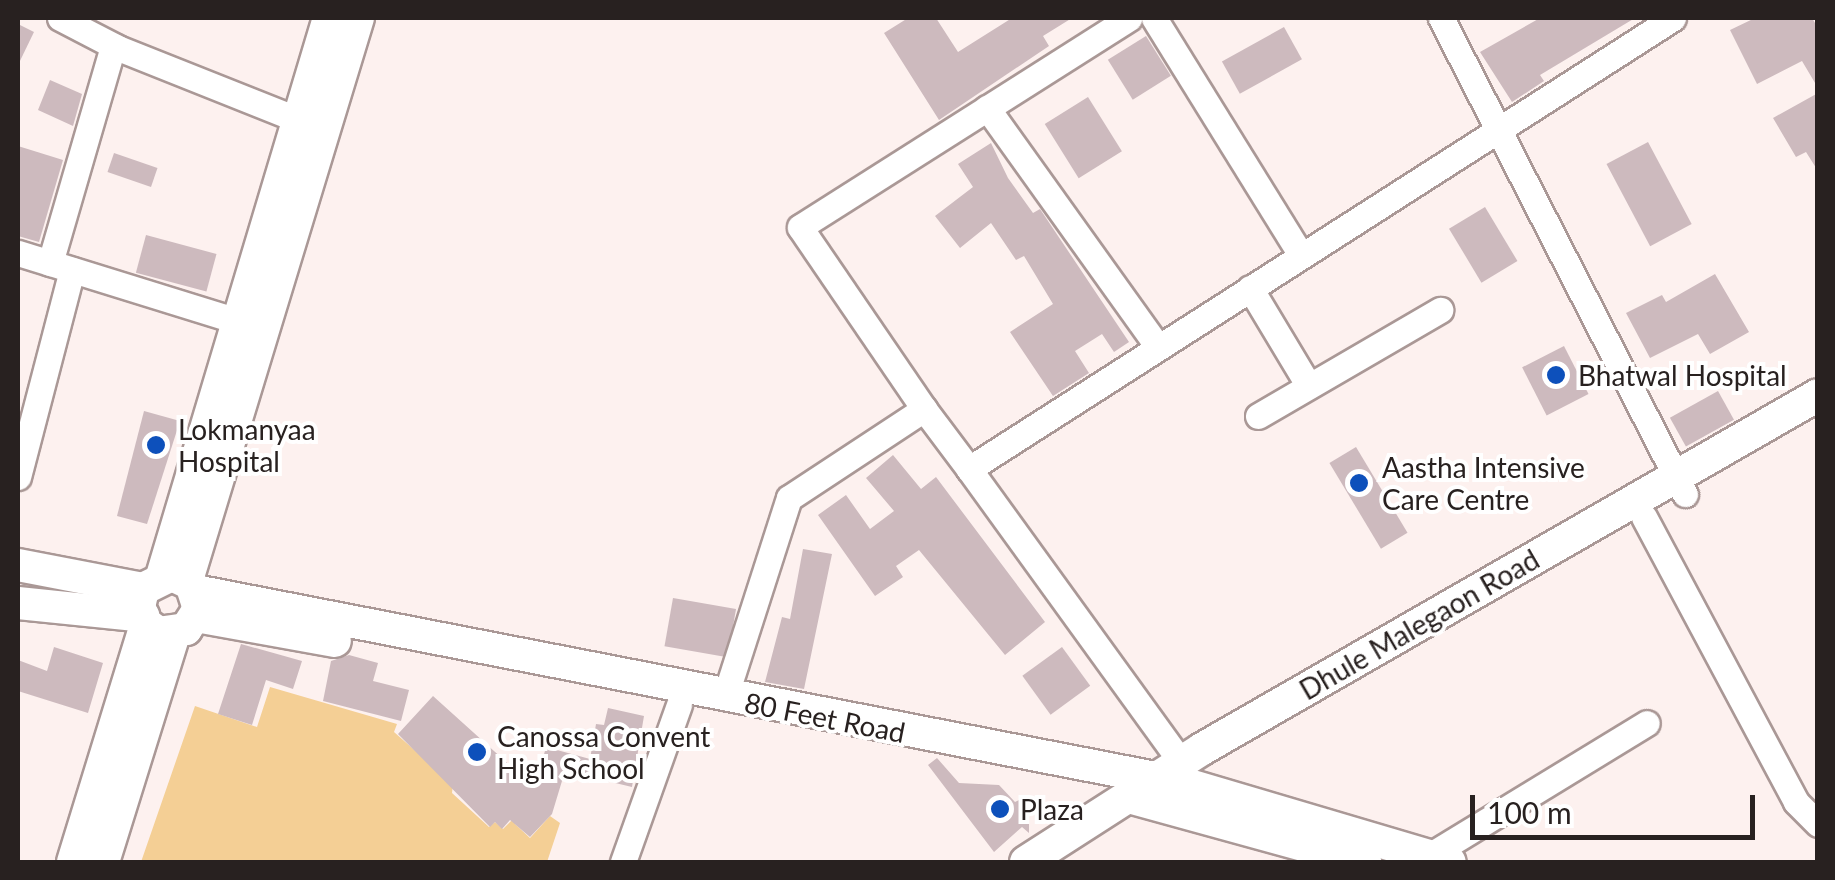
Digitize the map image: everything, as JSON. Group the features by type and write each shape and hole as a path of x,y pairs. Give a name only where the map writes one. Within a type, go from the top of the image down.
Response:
{"main road":[{"path":"103,862 238,321 329,18"},
{"path":"74,862 168,603 358,18"},
{"name":"Dhule Malegaon Road","path":"1026,862 1681,484 1818,396"},
{"path":"1183,774 1644,517 1681,484 1818,417"},
{"name":"80 Feet Road","path":"18,565 168,603 1144,793"},
{"name":"80 Feet Road","path":"18,605 168,603 725,697 1144,793 1365,862"},
{"path":"1183,774 1440,860"},
{"path":"1064,862 1144,793"}],"street":[{"path":"60,18 113,46 298,120"},
{"path":"1129,18 800,228 1183,774"},
{"path":"1154,18 1301,256"},
{"path":"1440,18 1681,484"},
{"path":"969,469 1673,18"},
{"path":"18,477 26,404 113,46"},
{"path":"987,108 1158,348"},
{"path":"18,253 238,321"},
{"path":"1250,288 1309,386"},
{"path":"1258,416 1440,310"},
{"path":"725,697 790,498 924,409"},
{"path":"1644,517 1796,802 1818,824"},
{"path":"623,862 626,840 680,705"},
{"path":"1440,860 1647,723"}],"shaded area":[{"path":"270,687 397,724 394,732 453,784 452,793 489,827 495,822 503,829 518,814 515,824 530,838 550,816 560,823 547,862 141,862 195,706 257,727"}],"building":[{"path":"908,18 936,18 958,52 1012,18 1072,18 1043,36 1049,46 939,120 884,33"},
{"path":"1540,18 1635,18 1540,75 1544,81 1512,102 1480,52"},
{"path":"1755,18 1812,18 1818,28 1818,88 1802,61 1757,84 1730,30"},
{"path":"18,24 34,32 18,65"},
{"path":"1284,27 1302,59 1240,94 1222,61"},
{"path":"1146,36 1171,76 1133,100 1108,60"},
{"path":"50,80 82,94 73,126 38,110"},
{"path":"1818,93 1818,171 1806,152 1796,157 1773,118"},
{"path":"1088,97 1122,151 1079,178 1045,124"},
{"path":"1648,142 1692,224 1650,246 1607,164"},
{"path":"991,143 1008,178 1033,213 1040,209 1129,342 1114,352 1102,334 1075,351 1089,373 1053,396 1010,332 1053,304 1024,256 1016,260 991,223 960,248 935,216 973,187 958,164"},
{"path":"18,146 63,160 39,242 18,236"},
{"path":"114,153 157,168 151,187 107,172"},
{"path":"1485,207 1517,261 1481,283 1449,229"},
{"path":"146,235 217,254 206,292 136,273"},
{"path":"1715,274 1749,332 1710,354 1698,334 1650,358 1626,313 1662,295 1666,302"},
{"path":"1564,346 1589,394 1547,415 1522,367"},
{"path":"1718,391 1734,420 1686,447 1670,418"},
{"path":"144,411 180,421 147,524 117,516"},
{"path":"1356,447 1408,533 1381,549 1329,463"},
{"path":"893,455 921,489 936,477 1045,622 1005,655 919,550 896,566 903,577 875,596 818,515 846,495 870,529 894,511 866,478"},
{"path":"803,549 832,554 804,689 765,682 782,617 790,619"},
{"path":"673,598 736,609 728,657 664,646"},
{"path":"241,644 302,661 293,689 266,680 252,725 218,714"},
{"path":"54,647 103,663 88,713 18,691 18,660 47,671"},
{"path":"1062,647 1090,686 1051,715 1022,676"},
{"path":"349,655 378,663 373,681 409,690 401,721 323,701 331,661"},
{"path":"433,696 535,788 546,747 590,759 596,724 604,725 608,708 644,716 632,787 565,771 552,814 530,837 510,820 502,829 495,822 490,827 398,734"},
{"path":"937,758 959,783 999,785 1015,802 1021,799 1029,811 1029,833 1022,827 994,852 928,765"}],"place":[{"name":"Bhatwal Hospital","path":"1556,375"},
{"name":"Lokmanyaa Hospital","path":"156,445"},
{"name":"Aastha Intensive Care Centre","path":"1359,483"},
{"name":"Canossa Convent High School","path":"477,752"},
{"name":"Plaza","path":"1000,809"}]}
